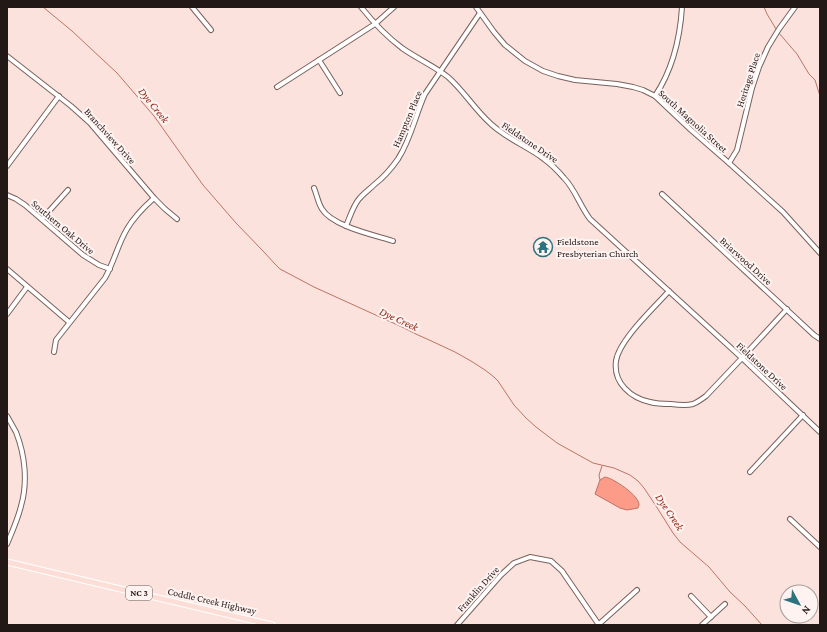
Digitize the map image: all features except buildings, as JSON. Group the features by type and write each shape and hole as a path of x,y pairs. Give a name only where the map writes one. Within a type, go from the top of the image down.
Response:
{"main road":[{"name":"Coddle Creek Highway","path":"7,562 272,625"}],"street":[{"path":"192,7 211,30"},
{"name":"Fieldstone Drive","path":"361,7 375,24 400,47 448,77 491,125 544,159 565,178 590,219 742,358 820,432"},
{"path":"277,87 375,24 394,7"},
{"name":"South Magnolia Street","path":"476,7 505,45 525,61 543,71 575,80 634,87 655,96 783,212 820,253"},
{"path":"655,96 663,84 676,51 680,33 682,7"},
{"name":"Heritage Place","path":"729,163 737,150 752,88 759,67 768,47 795,7"},
{"name":"Hampton Place","path":"346,226 358,199 383,177 399,157 408,141 425,94 480,13"},
{"name":"Branchview Drive","path":"7,56 72,106 90,123 154,198 177,218"},
{"path":"319,60 340,93"},
{"path":"7,166 59,96"},
{"path":"314,188 322,209 333,220 346,226 393,241"},
{"path":"42,219 68,190"},
{"name":"Briarwood Drive","path":"662,194 820,339"},
{"name":"Southern Oak Drive","path":"7,195 16,199 42,219 83,255 99,265 110,269"},
{"path":"54,352 56,340 105,278 128,229 143,208 154,198"},
{"path":"7,269 69,322"},
{"path":"7,314 27,287"},
{"path":"669,291 630,334 619,352 616,362 616,372 620,382 627,391 638,398 650,402 685,405 693,404 706,396 787,309"},
{"path":"750,472 803,415"},
{"path":"7,416 21,449 25,486 22,504 7,544"},
{"path":"790,519 820,547"},
{"name":"Franklin Drive","path":"457,625 501,575 514,563 530,557 551,561 562,571 599,625"},
{"path":"599,625 637,590"},
{"path":"691,596 711,617"},
{"path":"702,625 725,604"}],"shaded area":[{"path":"605,477 620,484 631,492 638,501 638,508 627,510 620,508 595,494 600,480"}],"waterway":[{"name":"Dye Creek","path":"43,7 72,31 117,73 154,116 203,185 236,223 280,269 314,287 402,327 471,361 494,377 514,405 526,418 557,443 593,463 614,468 630,475 644,488 680,542 709,567 730,592 762,625"},
{"path":"764,7 776,29"},
{"path":"778,32 797,54 809,74 815,80 820,96"},
{"path":"600,480 599,475 602,466"}],"place":[{"name":"Fieldstone Presbyterian Church","path":"543,247"}]}
